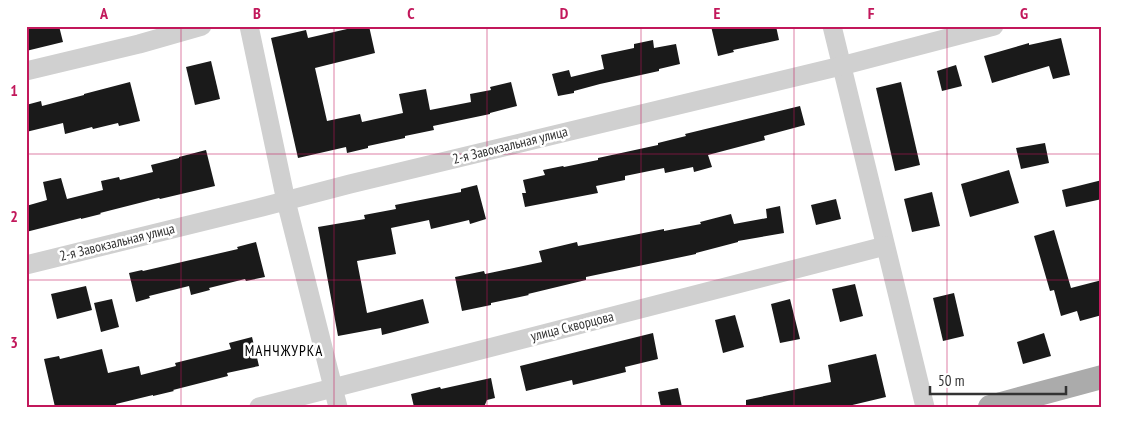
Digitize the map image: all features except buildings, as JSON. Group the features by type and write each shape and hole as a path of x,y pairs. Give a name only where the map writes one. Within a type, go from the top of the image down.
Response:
{"main road":[{"path":"990,407 1102,377"}],"street":[{"path":"26,71 139,44 202,26"},
{"path":"249,26 286,201 338,407"},
{"path":"832,26 925,407"},
{"name":"2-я Завокзальная улица","path":"26,265 359,182 841,66 994,26"},
{"name":"улица Скворцова","path":"259,407 886,246"}],"district":[{"name":"МАНЧЖУРКА","path":"284,351"}]}
